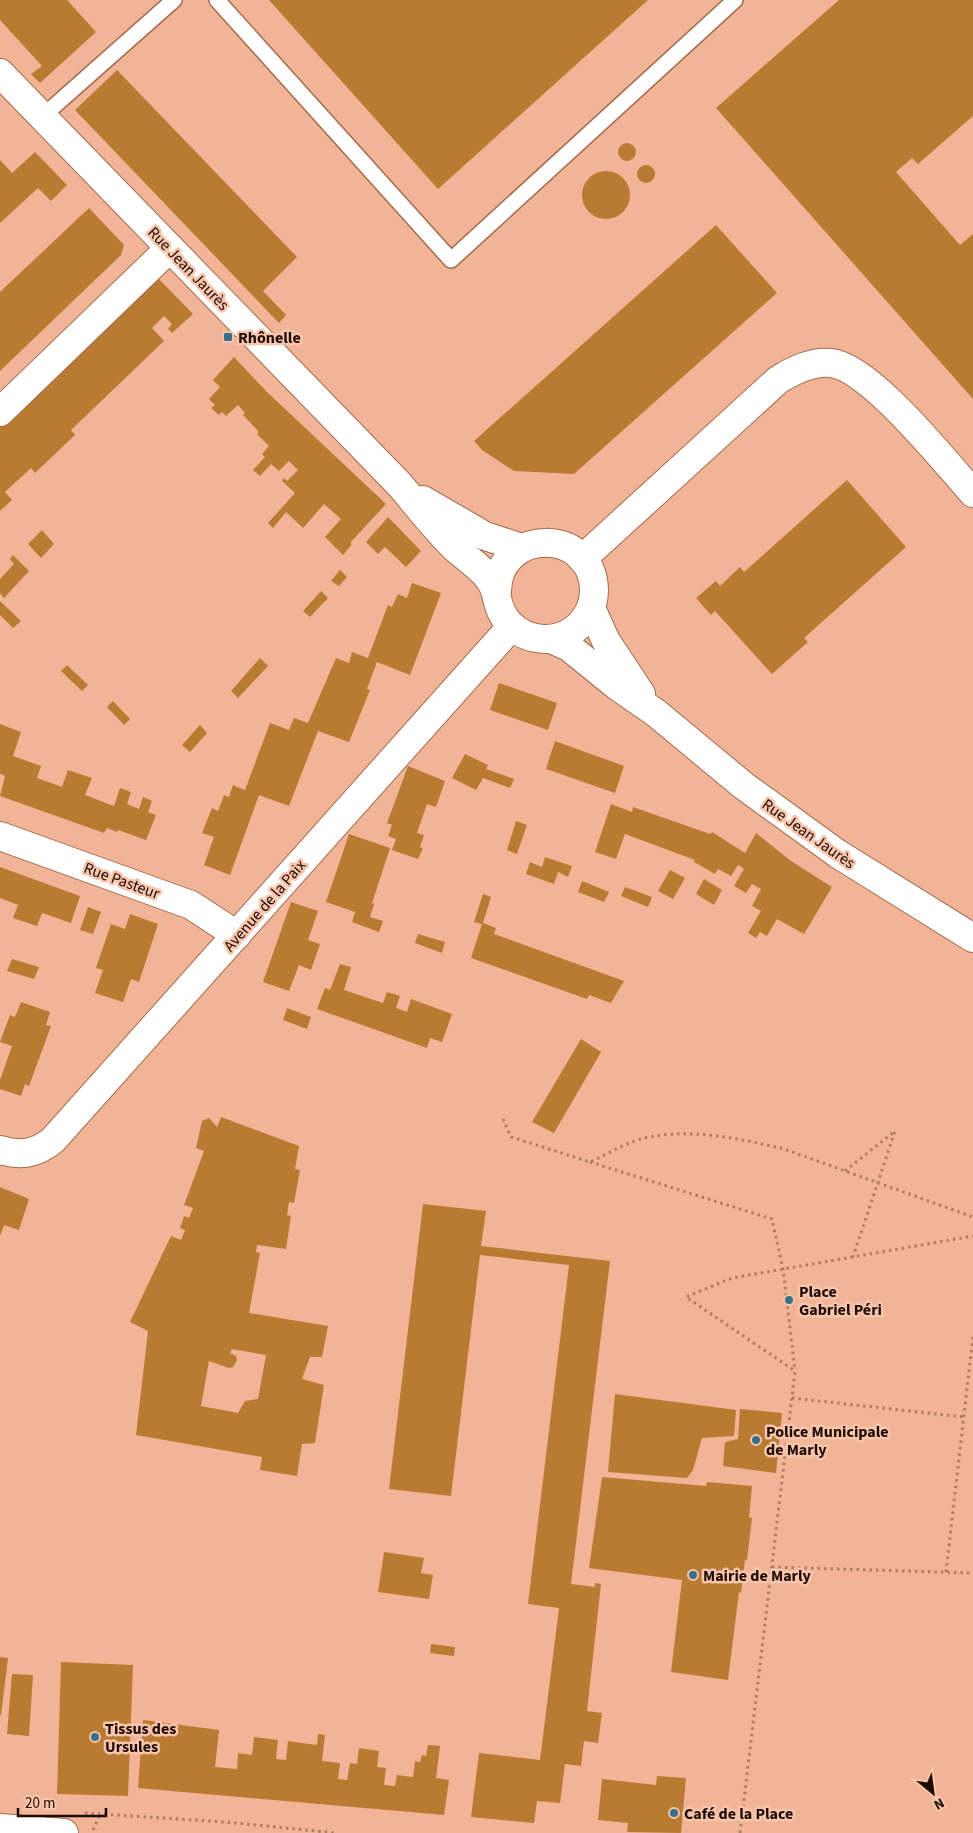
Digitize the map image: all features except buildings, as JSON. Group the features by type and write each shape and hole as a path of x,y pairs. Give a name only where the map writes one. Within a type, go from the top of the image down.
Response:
{"main road":[{"name":"Rue Jean Jaurès","path":"0,73 399,484 444,537 484,573 497,590 500,610 512,626 530,637 551,639 569,647 617,686 656,713 728,774 838,854 973,938"},
{"path":"0,412 170,248"},
{"path":"582,559 778,380 806,366 821,362 845,366 871,383 973,493"},
{"name":"Rue Jean Jaurès","path":"399,484 467,527 498,542 522,548 536,543 552,542 566,547 582,559 588,567 593,582 591,608 598,627 616,657 656,713"},
{"path":"497,590 498,580 504,566 522,548"},
{"path":"551,639 562,637 575,629 591,608"},
{"name":"Avenue de la Paix","path":"0,1150 21,1154 33,1152 44,1148 53,1140 512,626"},
{"name":"Rue Pasteur","path":"0,836 191,905 238,935"},
{"path":"0,1828 72,1823"}],"lane":[{"path":"42,116 174,0"},
{"path":"217,0 451,260 735,0"}],"path":[{"path":"503,1120 511,1137 772,1219 784,1270 795,1370 740,1833"},
{"path":"845,1171 895,1131 854,1257"},
{"path":"590,1162 631,1142 650,1137 667,1135 709,1136 784,1149 973,1217"},
{"path":"795,1370 686,1297 732,1278 973,1236"},
{"path":"946,1572 973,1336"},
{"path":"792,1398 964,1417"},
{"path":"772,1567 973,1573"},
{"path":"92,1833 100,1814"},
{"path":"72,1823 100,1814 225,1822 336,1833"}],"place":[{"name":"Rhônelle","path":"228,337"},
{"name":"Place Gabriel Péri","path":"789,1300"},
{"name":"Police Municipale de Marly","path":"756,1440"},
{"name":"Mairie de Marly","path":"693,1575"},
{"name":"Tissus des Ursules","path":"95,1737"},
{"name":"Café de la Place","path":"674,1813"}]}
